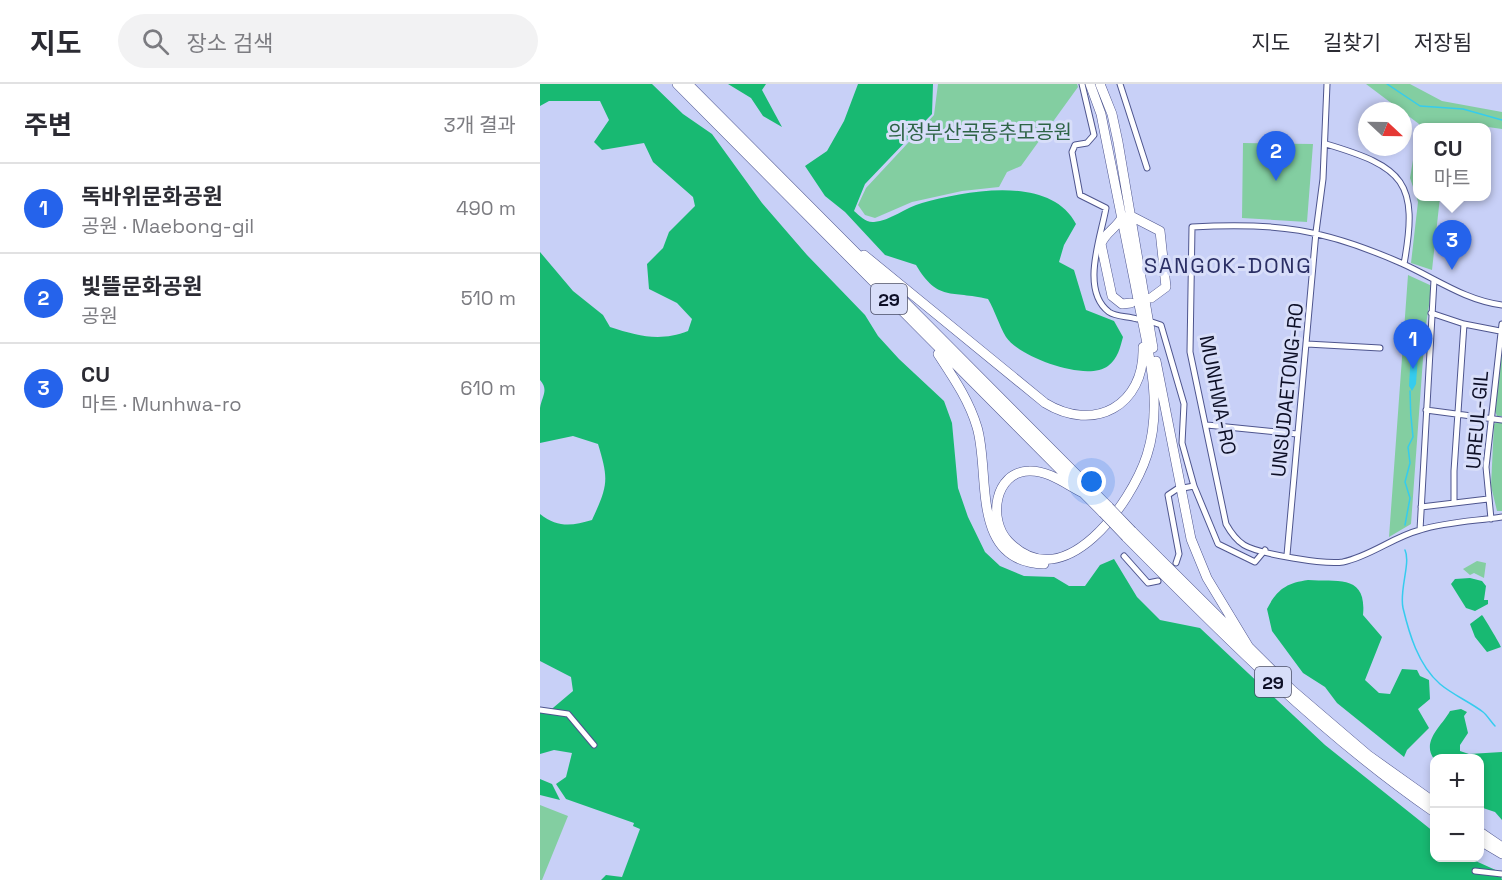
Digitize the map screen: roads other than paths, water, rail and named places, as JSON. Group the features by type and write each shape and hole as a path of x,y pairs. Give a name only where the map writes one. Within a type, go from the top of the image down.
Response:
{"highway":[{"name":"29","path":"677,84 1083,493 1106,510"},
{"name":"29","path":"688,84 1106,510 1221,633 1310,717 1430,809"},
{"path":"1090,84 1101,114 1125,217 1191,539 1207,578 1250,649"},
{"path":"1100,84 1112,114 1125,217"},
{"path":"1125,217 1160,231 1166,277 1163,291 1151,298"},
{"path":"1125,217 1104,236 1101,244 1109,286 1116,302 1131,303"},
{"path":"1130,240 1147,224"},
{"path":"1109,232 1118,233 1130,240"},
{"path":"837,235 883,269 1044,403 1058,411 1091,415 1112,410 1133,392 1143,369 1144,323"},
{"path":"1083,493 1046,474 1028,471 1015,475 1005,484 997,498 995,508 999,528 1018,550 1030,555 1048,558 1079,549 1103,529 1131,492 1142,469 1155,420 1155,397 1130,240"},
{"path":"931,341 969,405 977,425 983,459 986,510 990,526 1008,550 1021,559 1042,564 1067,560 1102,537 1138,487 1156,436 1159,413 1157,367"},
{"name":"29","path":"1129,534 1332,725 1430,799"},
{"path":"1484,835 1502,847"},
{"path":"1484,844 1502,854"}],"street":[{"path":"1082,84 1094,135 1087,143 1076,145 1072,152 1080,195 1106,208 1095,253 1095,291 1099,301 1110,313 1144,323 1161,325 1184,404 1182,443 1194,486 1218,544 1255,562 1265,550"},
{"path":"1120,84 1147,168"},
{"name":"UNSUDAETONG-RO","path":"1287,555 1326,144 1327,84"},
{"path":"1326,144 1364,155 1381,165 1406,191 1411,208 1404,264"},
{"name":"MUNHWA-RO","path":"1502,304 1474,298 1404,264 1316,232 1249,224 1192,227 1190,352 1226,524 1232,533 1247,547 1327,563 1343,562 1369,554 1419,530 1502,517"},
{"path":"1419,530 1434,280"},
{"path":"1431,313 1464,324 1500,332"},
{"path":"1454,501 1464,324"},
{"name":"UREUL-GIL","path":"1491,519 1486,466 1502,324"},
{"path":"1307,344 1380,348"},
{"path":"1426,410 1502,420"},
{"path":"1207,425 1297,434"},
{"path":"1176,563 1179,554 1168,495 1180,488 1194,486"},
{"path":"1421,507 1454,501 1488,499"},
{"path":"1124,556 1148,583 1158,581"},
{"path":"540,710 568,714 594,745"},
{"path":"1475,871 1502,874"}],"water":[{"path":"1411,351 1418,356 1416,384 1412,391 1409,386"}],"waterway":[{"path":"1387,84 1420,106 1463,109 1502,120"},
{"path":"1405,525 1410,498 1405,482 1410,463 1408,447 1413,437 1410,391"},
{"path":"1405,550 1407,562 1402,601 1420,658 1440,684 1483,712 1495,726"}],"place":[{"name":"빛뜰문화공원","path":"1276,181"},
{"name":"CU","path":"1452,270"},
{"name":"독바위문화공원","path":"1413,369"}],"district":[{"name":"SANGOK-DONG","path":"1228,265"}],"park label":[{"name":"의정부산곡동추모공원","path":"980,132"}]}
